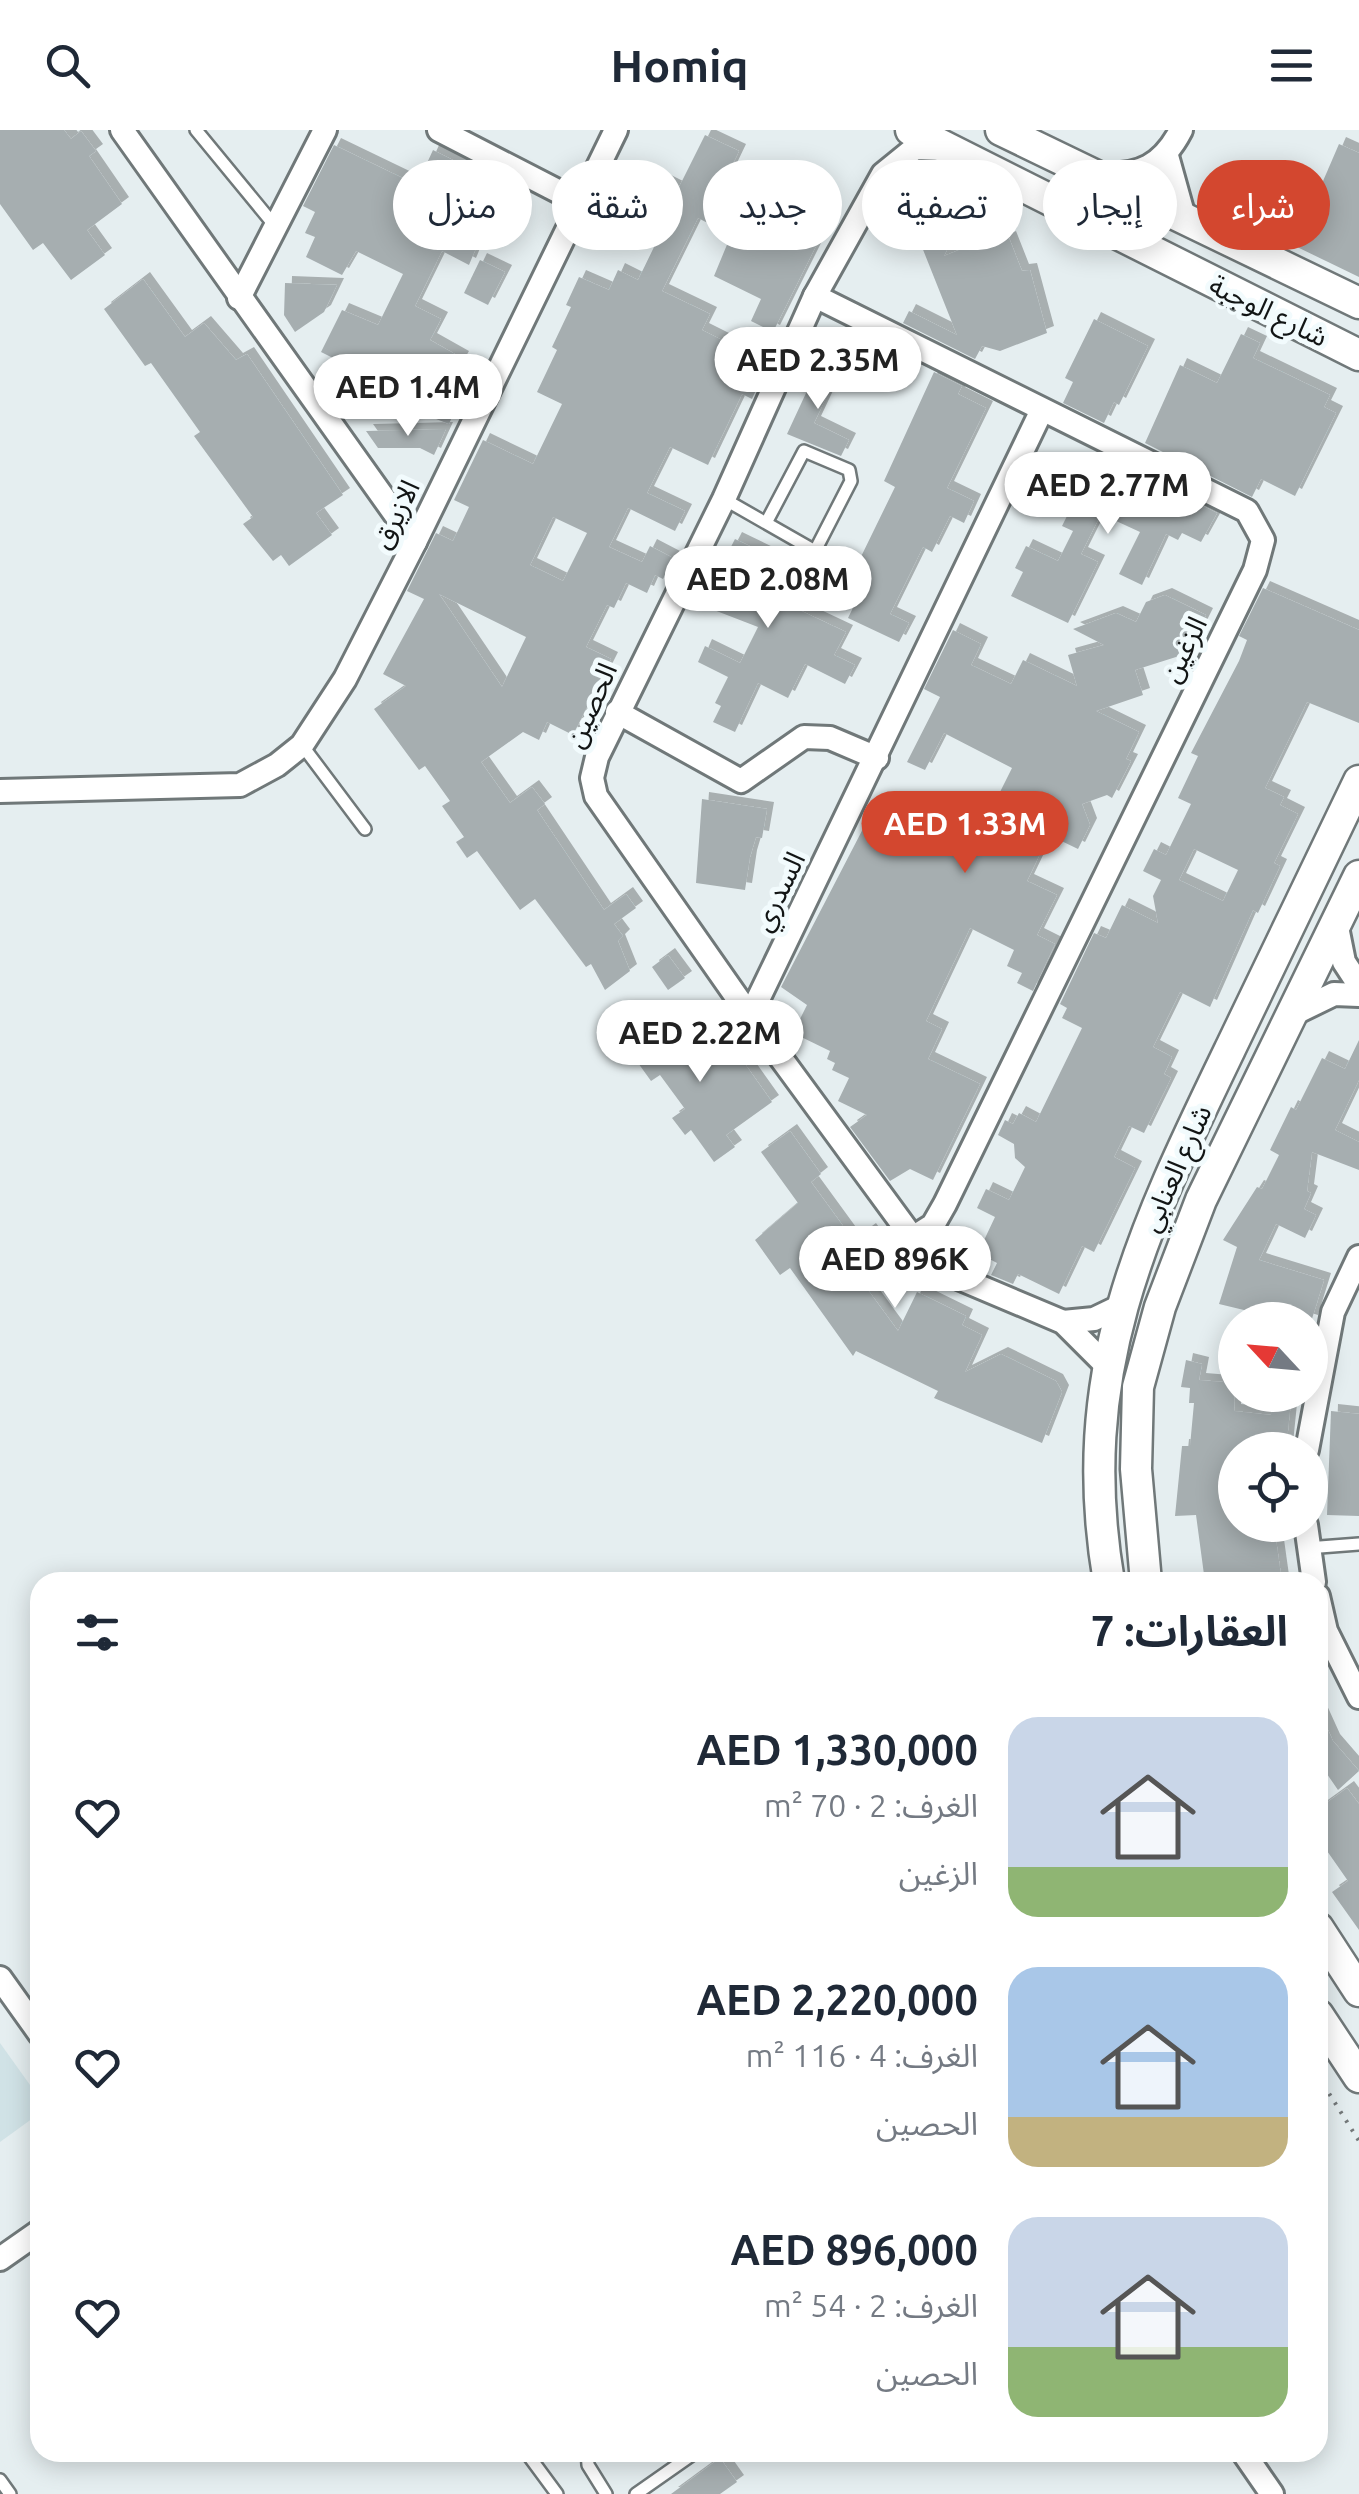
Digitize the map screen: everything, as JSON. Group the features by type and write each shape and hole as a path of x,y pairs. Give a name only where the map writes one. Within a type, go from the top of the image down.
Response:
{"street":[{"path":"122,130 415,542"},
{"path":"239,298 325,130"},
{"path":"440,130 552,188"},
{"name":"الازيرق","path":"601,160 616,130"},
{"name":"شارع الوجبة","path":"911,130 1043,197"},
{"name":"شارع الوجبة","path":"1001,130 1066,160"},
{"path":"1161,160 1181,130"},
{"name":"الحصين","path":"952,150 915,148 883,174 815,296 724,499 596,757 592,778 596,796 750,1016 940,1270 1062,1322 1106,1366"},
{"path":"1167,156 1184,217"},
{"name":"شارع الوجبة","path":"1177,214 1359,303"},
{"path":"1177,247 1359,336"},
{"name":"الازيرق","path":"0,790 240,784 278,766 302,745 345,678 415,542 556,250"},
{"name":"شارع الوجبة","path":"1147,250 1359,355"},
{"name":"الزغين","path":"815,296 1041,412 1247,511 1262,540 1255,570 945,1204 933,1225 914,1236"},
{"name":"السدري","path":"750,1016 1041,412"},
{"path":"617,712 741,781 804,738 830,738 877,758"},
{"name":"شارع العنابي","path":"1105,1572 1098,1498 1106,1366 1120,1307 1148,1224 1183,1146 1359,781"},
{"name":"شارع العنابي","path":"1145,1572 1136,1469 1138,1387 1160,1307 1201,1200 1359,876"},
{"path":"1336,922 1344,962 1359,985"},
{"path":"1289,1016 1334,994 1359,995"},
{"path":"1310,1432 1333,1312 1359,1257"},
{"path":"1062,1322 1094,1318 1120,1307"},
{"path":"1307,1542 1312,1572"},
{"path":"1328,1634 1359,1696"},
{"path":"1328,1943 1359,1990"},
{"path":"0,1978 30,2020"},
{"path":"1328,2029 1359,2077"},
{"path":"0,2259 30,2238"},
{"path":"1250,2462 1272,2494"}],"lane":[{"path":"196,130 276,226"},
{"path":"724,499 812,551 818,550 851,480 849,470 804,451 766,523"},
{"path":"302,745 366,829"},
{"path":"1328,1540 1359,1544"},
{"path":"533,2462 557,2494"},
{"path":"588,2462 606,2494"},
{"path":"636,2494 682,2462"},
{"path":"0,2480 10,2494"}],"path":[{"path":"1328,2092 1359,2142"}],"shaded area":[{"path":"0,2043 30,2085 30,2120 0,2142"}],"building":[{"path":"0,130 64,130 71,139 81,131 96,151 89,156 122,204 87,230 105,255 71,280 43,243 33,250 0,204"},
{"path":"705,135 739,151 735,160 703,160 703,221 698,218 683,248 683,179"},
{"path":"1339,144 1359,153 1359,277 1303,250 1330,250 1330,165"},
{"path":"334,145 393,173 393,250 475,250 469,265 442,251 415,306 441,319 430,340 462,358 455,370 470,376 449,424 361,390 367,375 321,352 342,310 378,325 403,274 356,251 342,275 306,257 315,237 305,233 315,212 303,206"},
{"path":"433,150 453,160 428,160"},
{"path":"653,250 682,250 662,291 710,314 702,330 726,342 720,356 762,377 752,399 742,394 708,465 670,447 647,493 685,511 675,531 628,508 609,547 642,562 650,546 673,558 663,579 655,575 647,593 626,583 614,608 607,605 586,647 611,659 573,735 547,722 539,740 523,732 481,762 510,803 532,787 545,804 537,810 604,910 626,894 636,908 614,924 623,936 618,941 630,971 605,990 591,964 586,967 535,899 520,910 477,851 467,858 456,842 464,837 442,806 450,801 425,766 419,770 374,709 406,686 383,674 424,599 407,591 436,533 453,541 469,507 454,500 483,440 533,464 562,404 537,392 557,350 552,347 571,307 566,305 579,277 609,290 618,270 638,280","holes":["553,517 587,533 563,581 530,565","439,594 526,637 502,687"]},
{"path":"725,250 814,250 773,332 751,321 761,299 714,276"},
{"path":"923,250 947,250 944,256 959,250 1014,250 1022,271 1030,270 1047,333 1000,351 982,346 975,359 903,323 909,311 957,335"},
{"path":"480,260 505,272 488,305 464,293"},
{"path":"143,279 185,337 204,323 236,360 247,354 343,495 316,513 332,535 289,566 281,555 273,561 243,524 253,517 194,436 200,432 151,363 145,366 104,309"},
{"path":"285,283 337,285 324,312 295,332 284,315"},
{"path":"1094,319 1148,346 1119,405 1114,402 1104,423 1063,403 1073,382 1065,378"},
{"path":"1241,334 1260,343 1253,358 1330,395 1324,407 1336,413 1295,496 1261,479 1252,497 1145,443 1180,365 1217,383"},
{"path":"829,360 841,366 814,423 849,440 841,456 787,434 820,363"},
{"path":"934,372 962,386 958,394 986,408 947,488 974,501 964,523 950,516 932,552 923,547 890,614 909,623 899,642 848,618 869,575 855,569 895,487 884,481"},
{"path":"446,429 434,455 420,448 378,448 366,431"},
{"path":"1100,462 1129,476 1132,470 1217,513 1201,542 1182,533 1178,540 1166,534 1142,585 1119,574 1140,532 1101,514 1081,554 1098,562 1068,623 1011,596 1023,572 1015,568 1026,546 1058,561 1073,531 1062,526 1083,484 1088,486"},
{"path":"735,539 811,576 795,608 846,632 834,655 855,665 845,684 805,664 788,698 758,683 735,732 713,722 721,706 715,703 728,677 698,662 705,646 740,663 758,627 701,605"},
{"path":"1263,588 1359,630 1359,723 1307,702 1265,788 1284,797 1280,805 1298,814 1274,863 1280,866 1258,913 1253,910 1210,1007 1180,992 1153,1047 1172,1057 1164,1074 1171,1078 1144,1133 1129,1126 1114,1157 1135,1168 1094,1252 1082,1246 1059,1294 1018,1274 1013,1284 991,1275 997,1263 978,1253 995,1217 977,1208 986,1189 1009,1200 1025,1167 1015,1158 1014,1144 998,1135 1005,1120 1013,1124 1019,1113 1036,1122 1082,1028 1062,1018 1067,1008 1060,1004 1094,933 1106,938 1122,905 1158,923 1153,896 1161,880 1143,871 1154,849 1166,855 1191,804 1178,798 1198,756 1191,753 1247,640 1239,636","holes":["1194,849 1238,870 1223,901 1179,880"]},
{"path":"1165,595 1206,615 1183,661 1176,657 1135,670 1143,695 1096,711 1139,732 1126,759 1131,761 1112,798 1107,795 1082,804 1090,825 1078,849 1049,835 1027,881 1057,895 1037,935 1055,944 1033,991 1017,983 1022,973 1007,966 1014,950 970,928 926,1021 942,1029 928,1059 980,1084 933,1180 910,1169 890,1181 850,1127 867,1115 838,1101 849,1078 832,1070 835,1063 827,1059 830,1051 793,1033 807,1005 781,987 866,823 884,832 895,808 928,824 934,812 958,824 960,819 993,835 1010,800 999,794 1012,768 944,733 925,770 907,762 940,697 924,689 953,630 981,644 971,665 1011,684 1023,660 1077,686 1068,655 1104,645 1073,629 1116,613 1136,622 1146,602"},
{"path":"702,799 767,809 762,838 756,837 750,857 745,890 696,883"},
{"path":"668,955 685,978 668,990 652,967"},
{"path":"662,1014 699,1065 730,1043 772,1102 726,1135 735,1147 714,1162 691,1130 685,1135 672,1118 685,1109 660,1075 651,1081 623,1042"},
{"path":"1359,1040 1359,1080 1335,1130 1359,1142 1359,1170 1312,1152 1307,1191 1311,1193 1304,1209 1316,1215 1305,1238 1276,1224 1259,1260 1324,1280 1317,1302 1220,1302 1237,1247 1223,1240 1257,1187 1262,1189 1279,1155 1270,1150 1291,1107 1296,1110 1322,1058 1345,1069"},
{"path":"790,1131 821,1174 811,1182 854,1241 869,1230 879,1244 860,1258 870,1282 865,1286 898,1331 917,1292 966,1316 962,1325 982,1335 965,1372 1001,1354 1056,1381 1062,1392 1042,1443 934,1398 938,1391 856,1351 853,1356 790,1268 780,1275 755,1240 798,1203 761,1152"},
{"path":"1186,1360 1202,1364 1199,1380 1218,1382 1218,1412 1290,1412 1288,1432 1218,1432 1218,1542 1276,1542 1281,1572 1204,1572 1196,1515 1175,1516 1182,1446 1190,1446 1194,1403 1189,1403 1190,1388 1181,1387"},
{"path":"1331,1411 1359,1414 1359,1516 1328,1515"},
{"path":"1328,1730 1359,1771 1338,1790 1328,1776"},
{"path":"1347,1788 1359,1804 1359,1930 1332,1892 1348,1881 1328,1852 1328,1802"},
{"path":"715,2462 723,2462 737,2482 720,2494 671,2494"}]}
